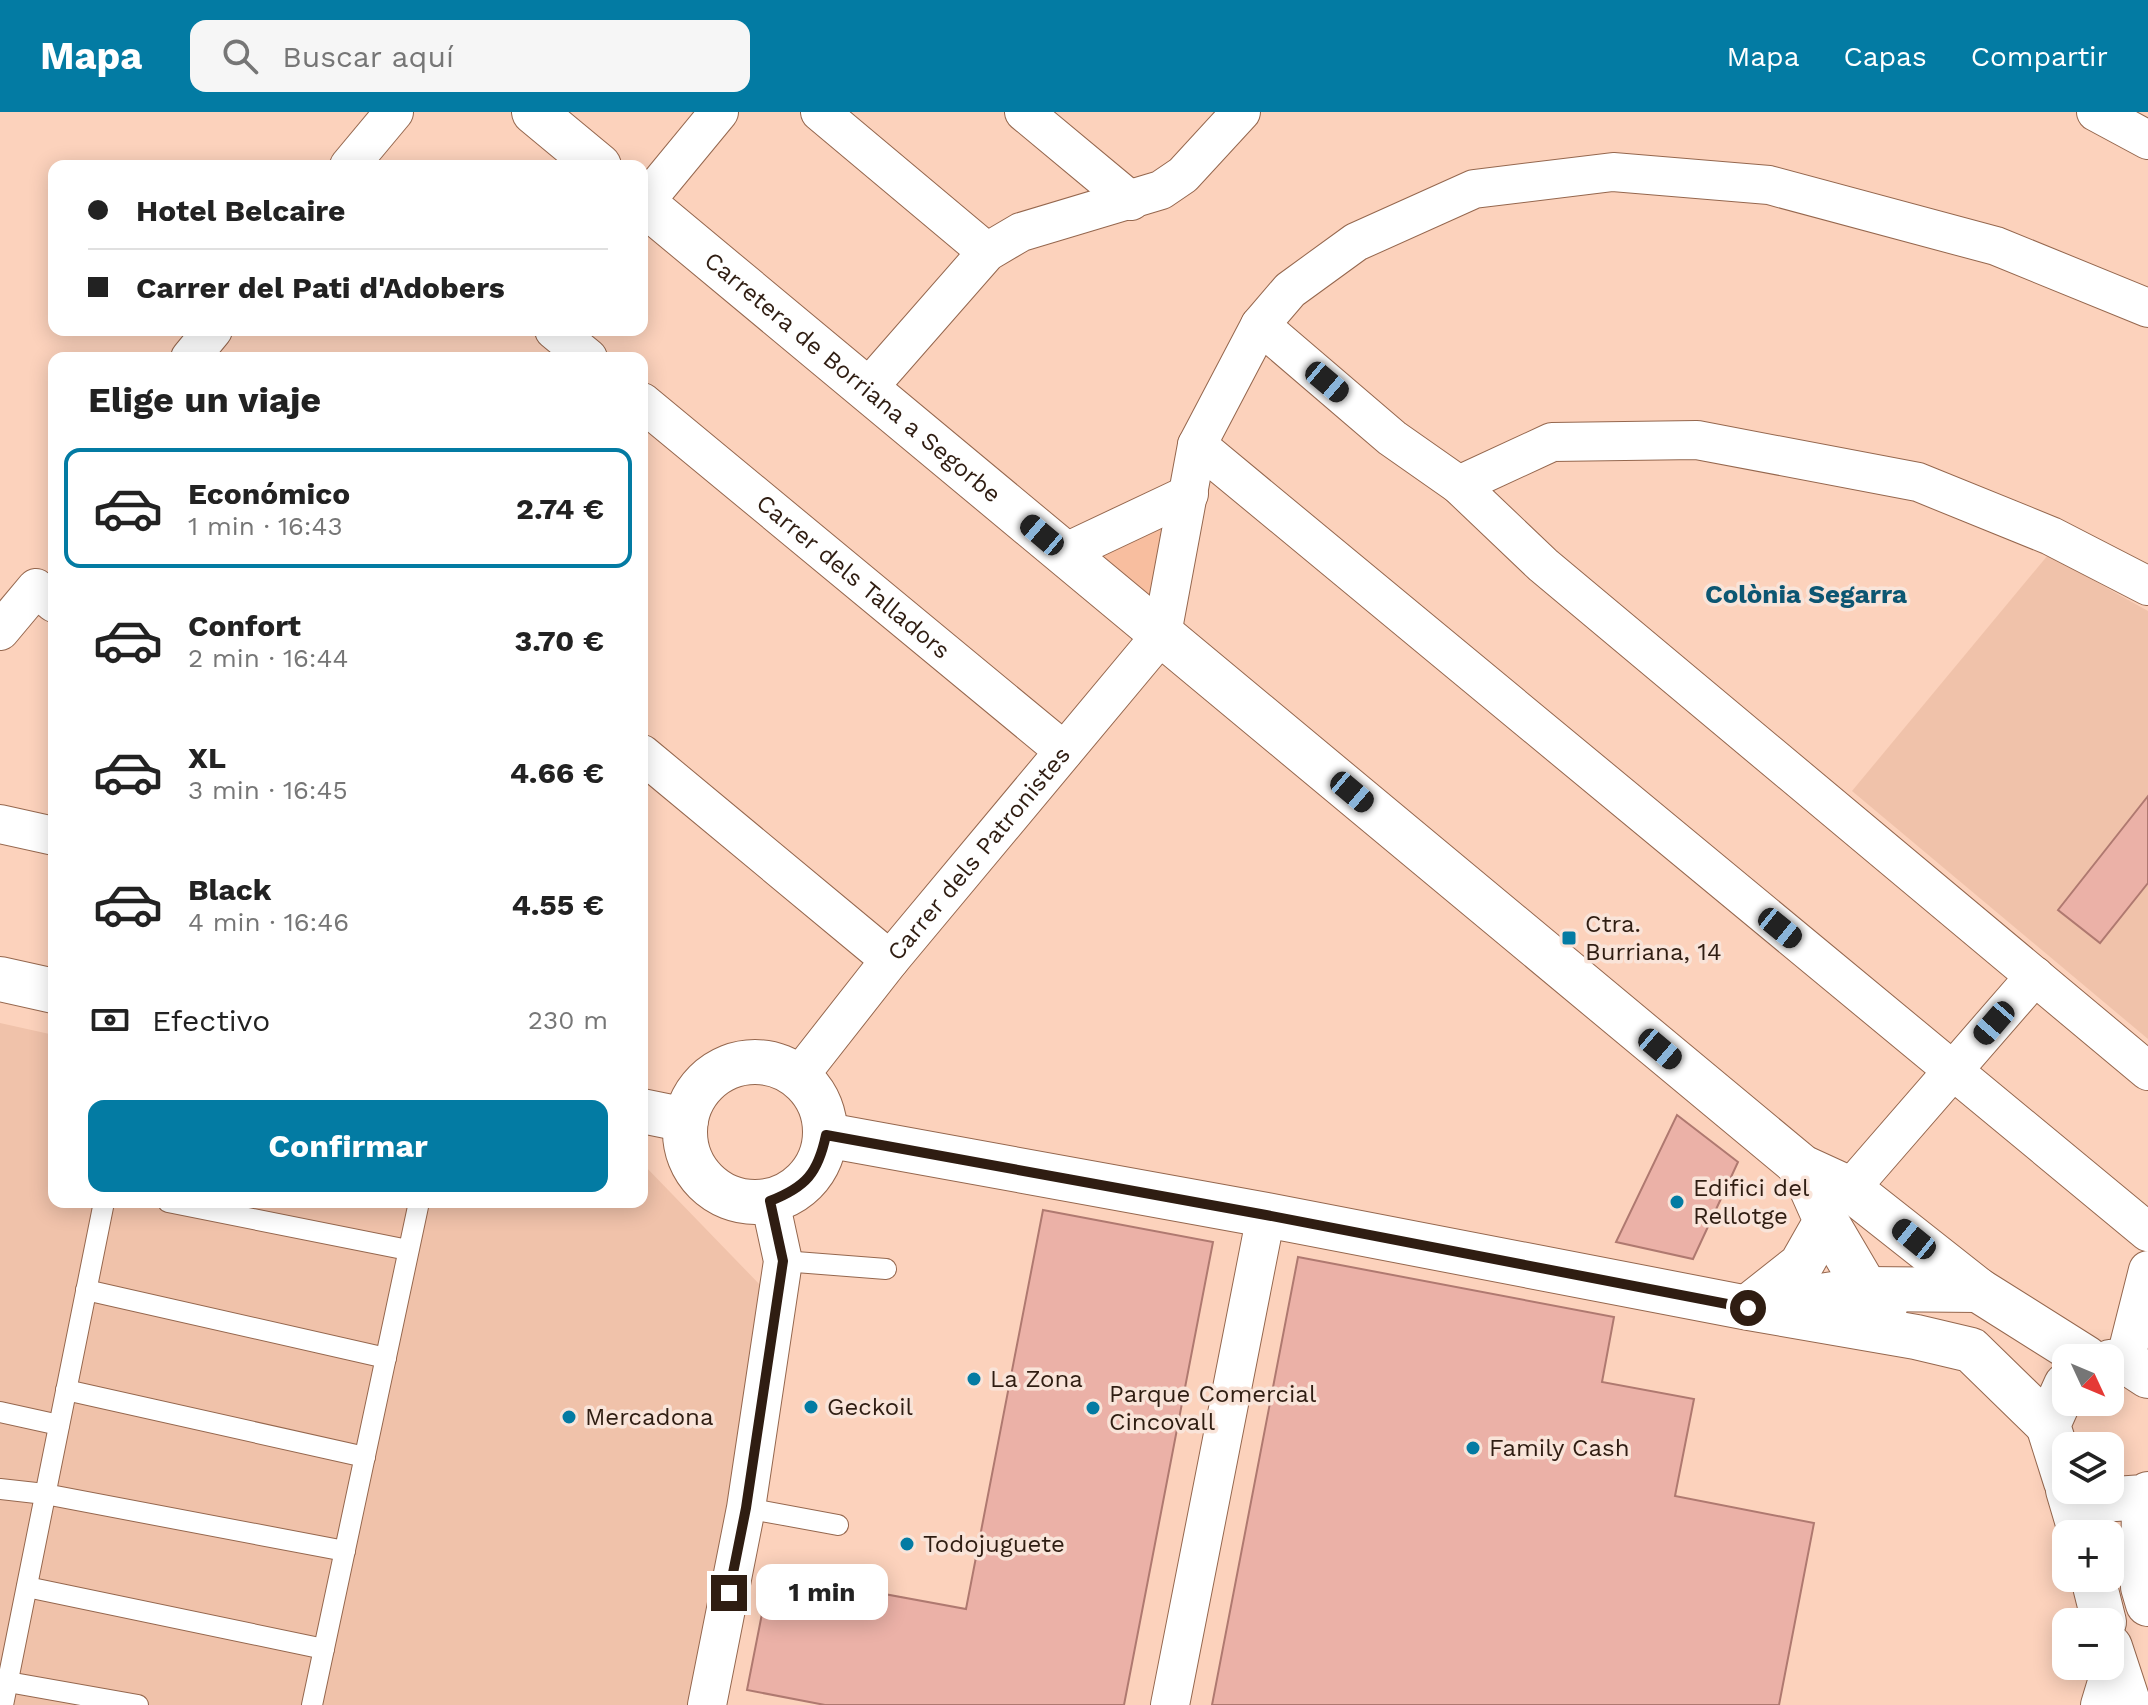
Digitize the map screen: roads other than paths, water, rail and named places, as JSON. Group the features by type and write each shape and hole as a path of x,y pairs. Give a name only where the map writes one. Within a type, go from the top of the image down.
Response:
{"main road":[{"path":"534,112 592,160"},
{"name":"Carretera de Borriana a Segorbe","path":"648,206 1802,1167 1838,1205"},
{"path":"0,979 48,990"},
{"path":"754,1061 778,1065 799,1076 814,1093 823,1113 826,1135 821,1158 809,1178 791,1193 770,1201 747,1203 725,1196 706,1183 692,1165 685,1143 686,1120 693,1097 709,1079 730,1066 754,1061"},
{"path":"648,1112 686,1120"},
{"path":"826,1135 1916,1337 1971,1350 2048,1425 2052,1436"},
{"path":"1838,1205 1866,1289 1916,1337"},
{"path":"1838,1205 1978,1290 2079,1344"},
{"path":"1748,1308 1801,1265 1838,1205"},
{"path":"1748,1308 1866,1289 1978,1290"},
{"path":"2048,1425 2052,1416"},
{"path":"2124,1498 2146,1496 2143,1587 2148,1604"},
{"path":"2121,1680 2129,1705"}],"street":[{"path":"356,160 394,112"},
{"path":"648,196 719,112"},
{"path":"820,112 987,252"},
{"path":"1024,112 1131,201"},
{"path":"867,389 987,252 1021,232 1161,190 1183,175 1241,112"},
{"path":"2096,112 2148,140"},
{"path":"1162,634 1197,445 1260,325 1290,290 1356,242 1474,189 1613,172 1769,185 1996,246 2148,308"},
{"path":"1260,325 1392,438 1459,485 1543,565 2148,1071"},
{"path":"195,352 208,336"},
{"path":"561,336 581,352"},
{"name":"Carrer dels Talladors","path":"648,407 1064,751"},
{"path":"1459,485 1552,442 1697,440 1918,482 2051,536 2148,586"},
{"path":"1197,445 2148,1232"},
{"path":"1064,553 1189,494"},
{"path":"0,631 45,595"},
{"name":"Carrer dels Patronistes","path":"799,1076 890,960 1162,634"},
{"path":"648,759 890,960"},
{"path":"0,824 48,835"},
{"path":"1838,1205 2035,976"},
{"path":"707,1705 746,1508 783,1261 770,1201"},
{"path":"1170,1705 1266,1215"},
{"path":"2124,1344 2148,1270"},
{"path":"2100,1705 2104,1680"}],"lane":[{"path":"3,1705 103,1208"},
{"path":"198,1208 408,1250"},
{"path":"312,1705 418,1208"},
{"path":"783,1261 886,1269"},
{"path":"86,1290 386,1358"},
{"path":"66,1390 365,1457"},
{"path":"0,1412 59,1425"},
{"path":"0,1489 45,1494 345,1551"},
{"path":"746,1508 838,1525"},
{"path":"27,1587 324,1649"},
{"path":"8,1682 138,1705"}],"place":[{"name":"Ctra. Burriana, 14","path":"1569,938"},
{"name":"Edifici del Rellotge","path":"1677,1202"},
{"name":"La Zona","path":"974,1379"},
{"name":"Geckoil","path":"811,1407"},
{"name":"Parque Comercial Cincovall","path":"1093,1408"},
{"name":"Mercadona","path":"569,1417"},
{"name":"Family Cash","path":"1473,1448"},
{"name":"Todojuguete","path":"907,1544"}],"district":[{"name":"Colònia Segarra","path":"1806,594"}]}
